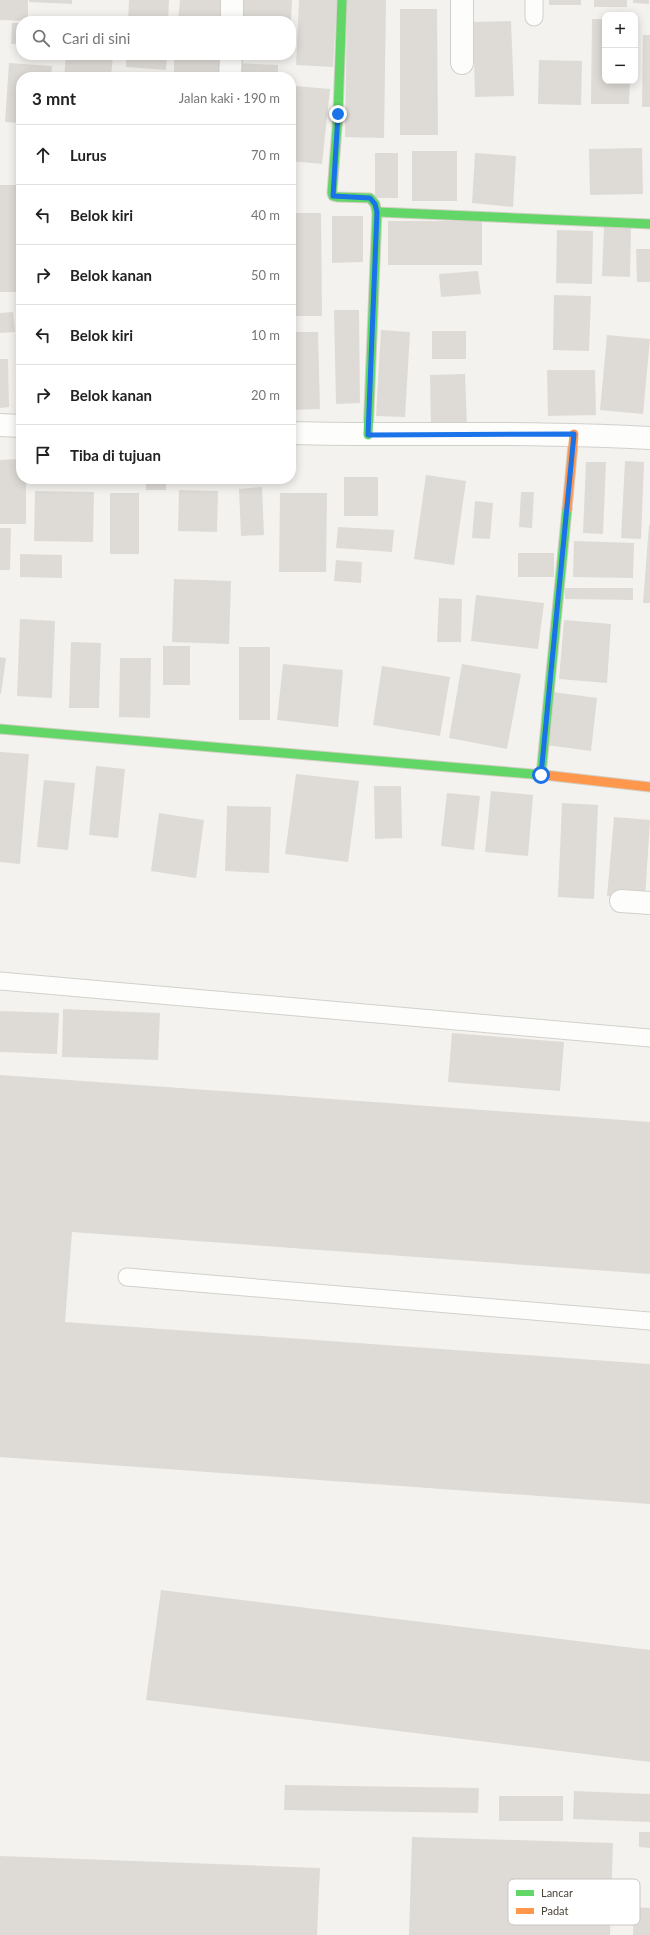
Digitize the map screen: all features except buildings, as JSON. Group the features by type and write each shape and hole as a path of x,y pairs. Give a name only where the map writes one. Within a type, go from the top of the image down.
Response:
{"street":[{"path":"232,0 232,16"},
{"path":"342,0 338,114 332,192 333,196 337,197 370,198 375,204 377,212 368,435"},
{"path":"462,0 462,63"},
{"path":"230,60 230,72"},
{"path":"377,212 650,224"},
{"path":"0,425 16,426"},
{"path":"296,433 368,435 574,434 650,438"},
{"path":"541,775 574,434"},
{"path":"0,729 541,775 650,787"},
{"path":"621,901 650,903"}],"lane":[{"path":"534,0 534,17"},
{"path":"0,980 650,1038"},
{"path":"127,1277 650,1321"}],"traffic: fast":[{"path":"342,0 338,114 332,193 333,196 337,197 370,198 375,204 377,212 368,435"},
{"path":"377,212 650,224"},
{"path":"541,775 567,509"},
{"path":"0,729 544,775"}],"traffic: slow":[{"path":"567,509 574,434"},
{"path":"544,775 650,787"}],"route":[{"path":"338,114 332,192 333,196 370,198 375,204 377,212 374,256 368,435 574,434 541,775"}]}
